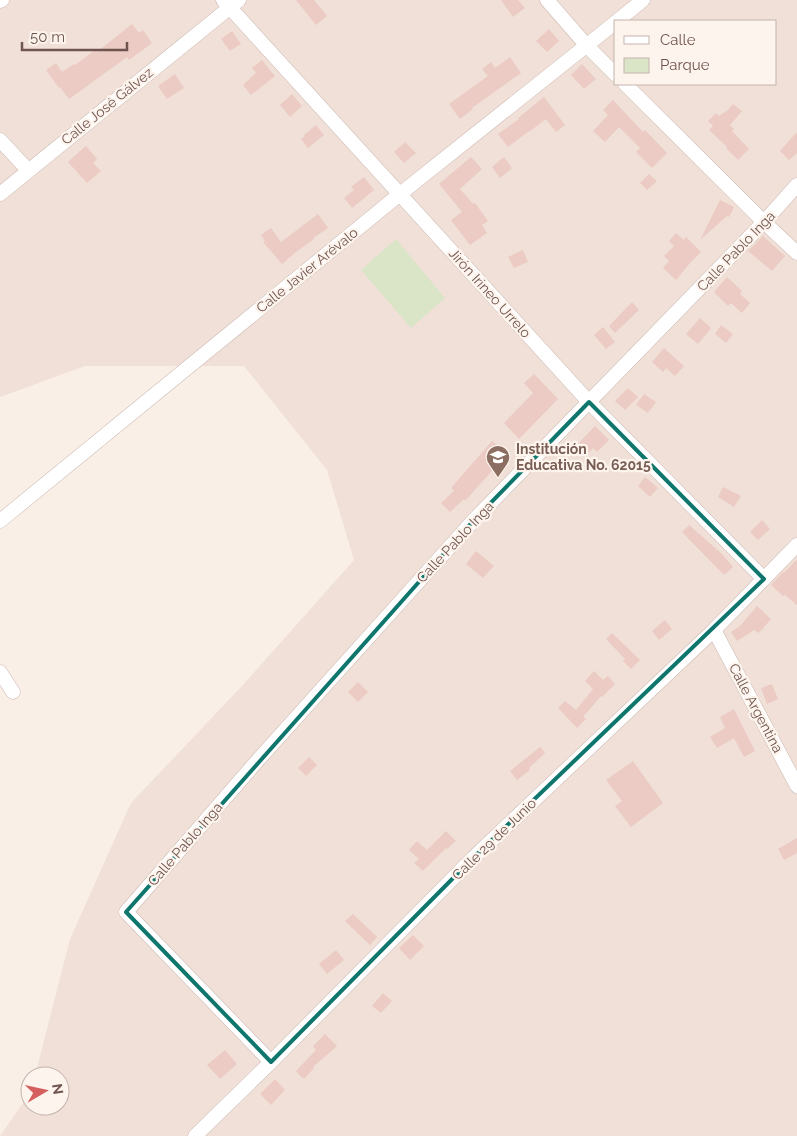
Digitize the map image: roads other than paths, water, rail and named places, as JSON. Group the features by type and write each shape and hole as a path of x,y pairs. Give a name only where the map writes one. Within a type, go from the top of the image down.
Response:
{"street":[{"path":"547,0 587,46 614,72"},
{"name":"Calle Javier Arévalo","path":"618,20 643,0"},
{"name":"Calle José Gálvez","path":"0,194 231,2"},
{"name":"Jirón Irineo Urrelo","path":"231,2 400,194 589,402 764,579"},
{"name":"Calle Javier Arévalo","path":"0,521 400,194 614,24"},
{"path":"626,85 797,253"},
{"path":"0,140 28,170"},
{"name":"Calle Pablo Inga","path":"271,1062 126,912 258,760 473,521 764,222 797,185"},
{"name":"Calle 29 de Junio","path":"195,1136 473,858 714,630 797,545"},
{"name":"Calle Argentina","path":"714,630 797,786"},
{"path":"0,672 14,692"}],"place":[{"name":"Institución Educativa No. 62015","path":"498,478"}]}
